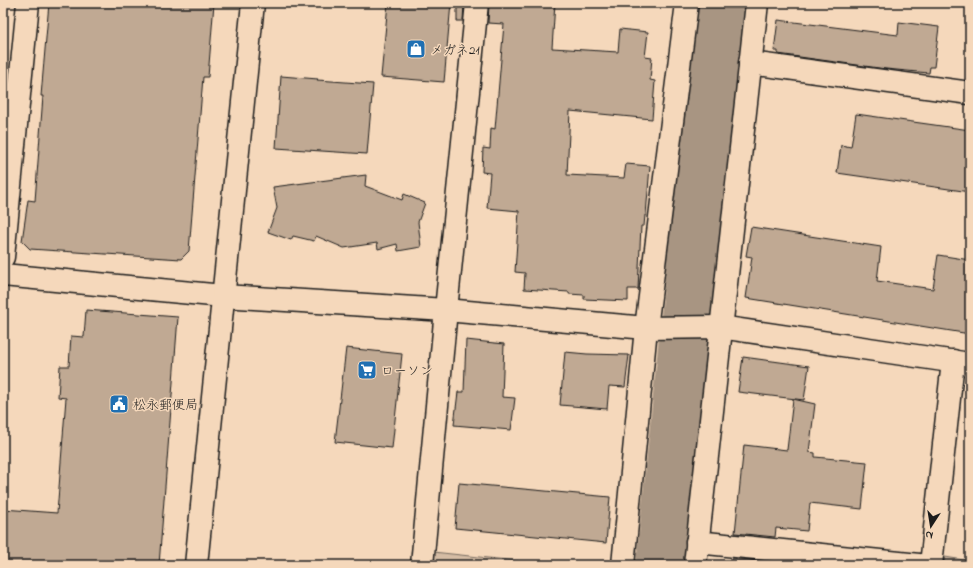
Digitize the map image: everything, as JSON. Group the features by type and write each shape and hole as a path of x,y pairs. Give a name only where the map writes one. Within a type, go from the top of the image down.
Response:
{"street":[{"path":"3,257 28,3"},
{"path":"196,565 253,3"},
{"path":"422,565 477,3"},
{"path":"623,565 646,328 687,3"},
{"path":"695,565 720,327 757,3"},
{"path":"750,63 970,93"},
{"path":"3,275 223,296 446,310 646,328 720,327 962,363 931,565"},
{"path":"697,542 919,565"}],"shaded area":[{"path":"433,552 553,565 432,565"},
{"path":"945,557 970,561 970,565 944,565"}],"building":[{"path":"49,3 214,3 208,77 203,77 189,251 181,259 30,249 22,241 28,200 35,201 43,96 41,96"},
{"path":"388,3 451,3 444,82 381,77"},
{"path":"457,3 464,3 463,21 457,21"},
{"path":"489,3 555,3 552,48 618,52 620,29 648,32 645,57 652,58 650,80 655,81 652,119 570,111 567,175 624,178 626,164 650,166 646,215 644,226 641,226 638,289 628,289 628,301 584,299 584,295 569,294 569,292 524,289 525,273 515,272 519,211 487,208 490,173 482,172 483,148 490,149 491,128 495,129 504,24 488,23"},
{"path":"778,20 898,35 899,22 939,27 934,67 930,67 929,73 886,69 778,54 778,51 774,51"},
{"path":"281,76 373,84 367,154 276,148"},
{"path":"856,114 970,130 970,192 837,173 841,145 851,147"},
{"path":"366,175 365,186 402,200 404,194 425,203 418,222 421,247 398,251 397,244 378,249 377,243 344,248 316,236 314,241 293,236 291,240 268,232 277,208 273,187"},
{"path":"751,227 881,247 877,281 933,289 938,255 970,260 970,334 746,298 752,257 746,256"},
{"path":"86,310 178,317 159,565 3,565 3,509 57,513 66,398 58,397 60,366 69,366 71,336 84,337"},
{"path":"466,340 504,344 502,397 515,398 511,430 454,425 458,392 464,392"},
{"path":"346,348 402,354 392,448 335,442"},
{"path":"565,352 629,355 625,387 609,386 607,409 560,405"},
{"path":"743,357 809,366 804,400 738,392"},
{"path":"793,399 815,404 809,452 815,453 815,457 867,462 862,509 810,503 807,531 776,528 775,537 735,533 744,445 787,450"},
{"path":"459,483 610,497 606,543 455,528"},
{"path":"732,558 772,562 772,565 731,565"}],"waterway":[{"path":"662,565 719,3"}],"place":[{"name":"メガネ21","path":"416,49"},
{"name":"ローソン","path":"367,370"},
{"name":"松永郵便局","path":"119,404"}]}
